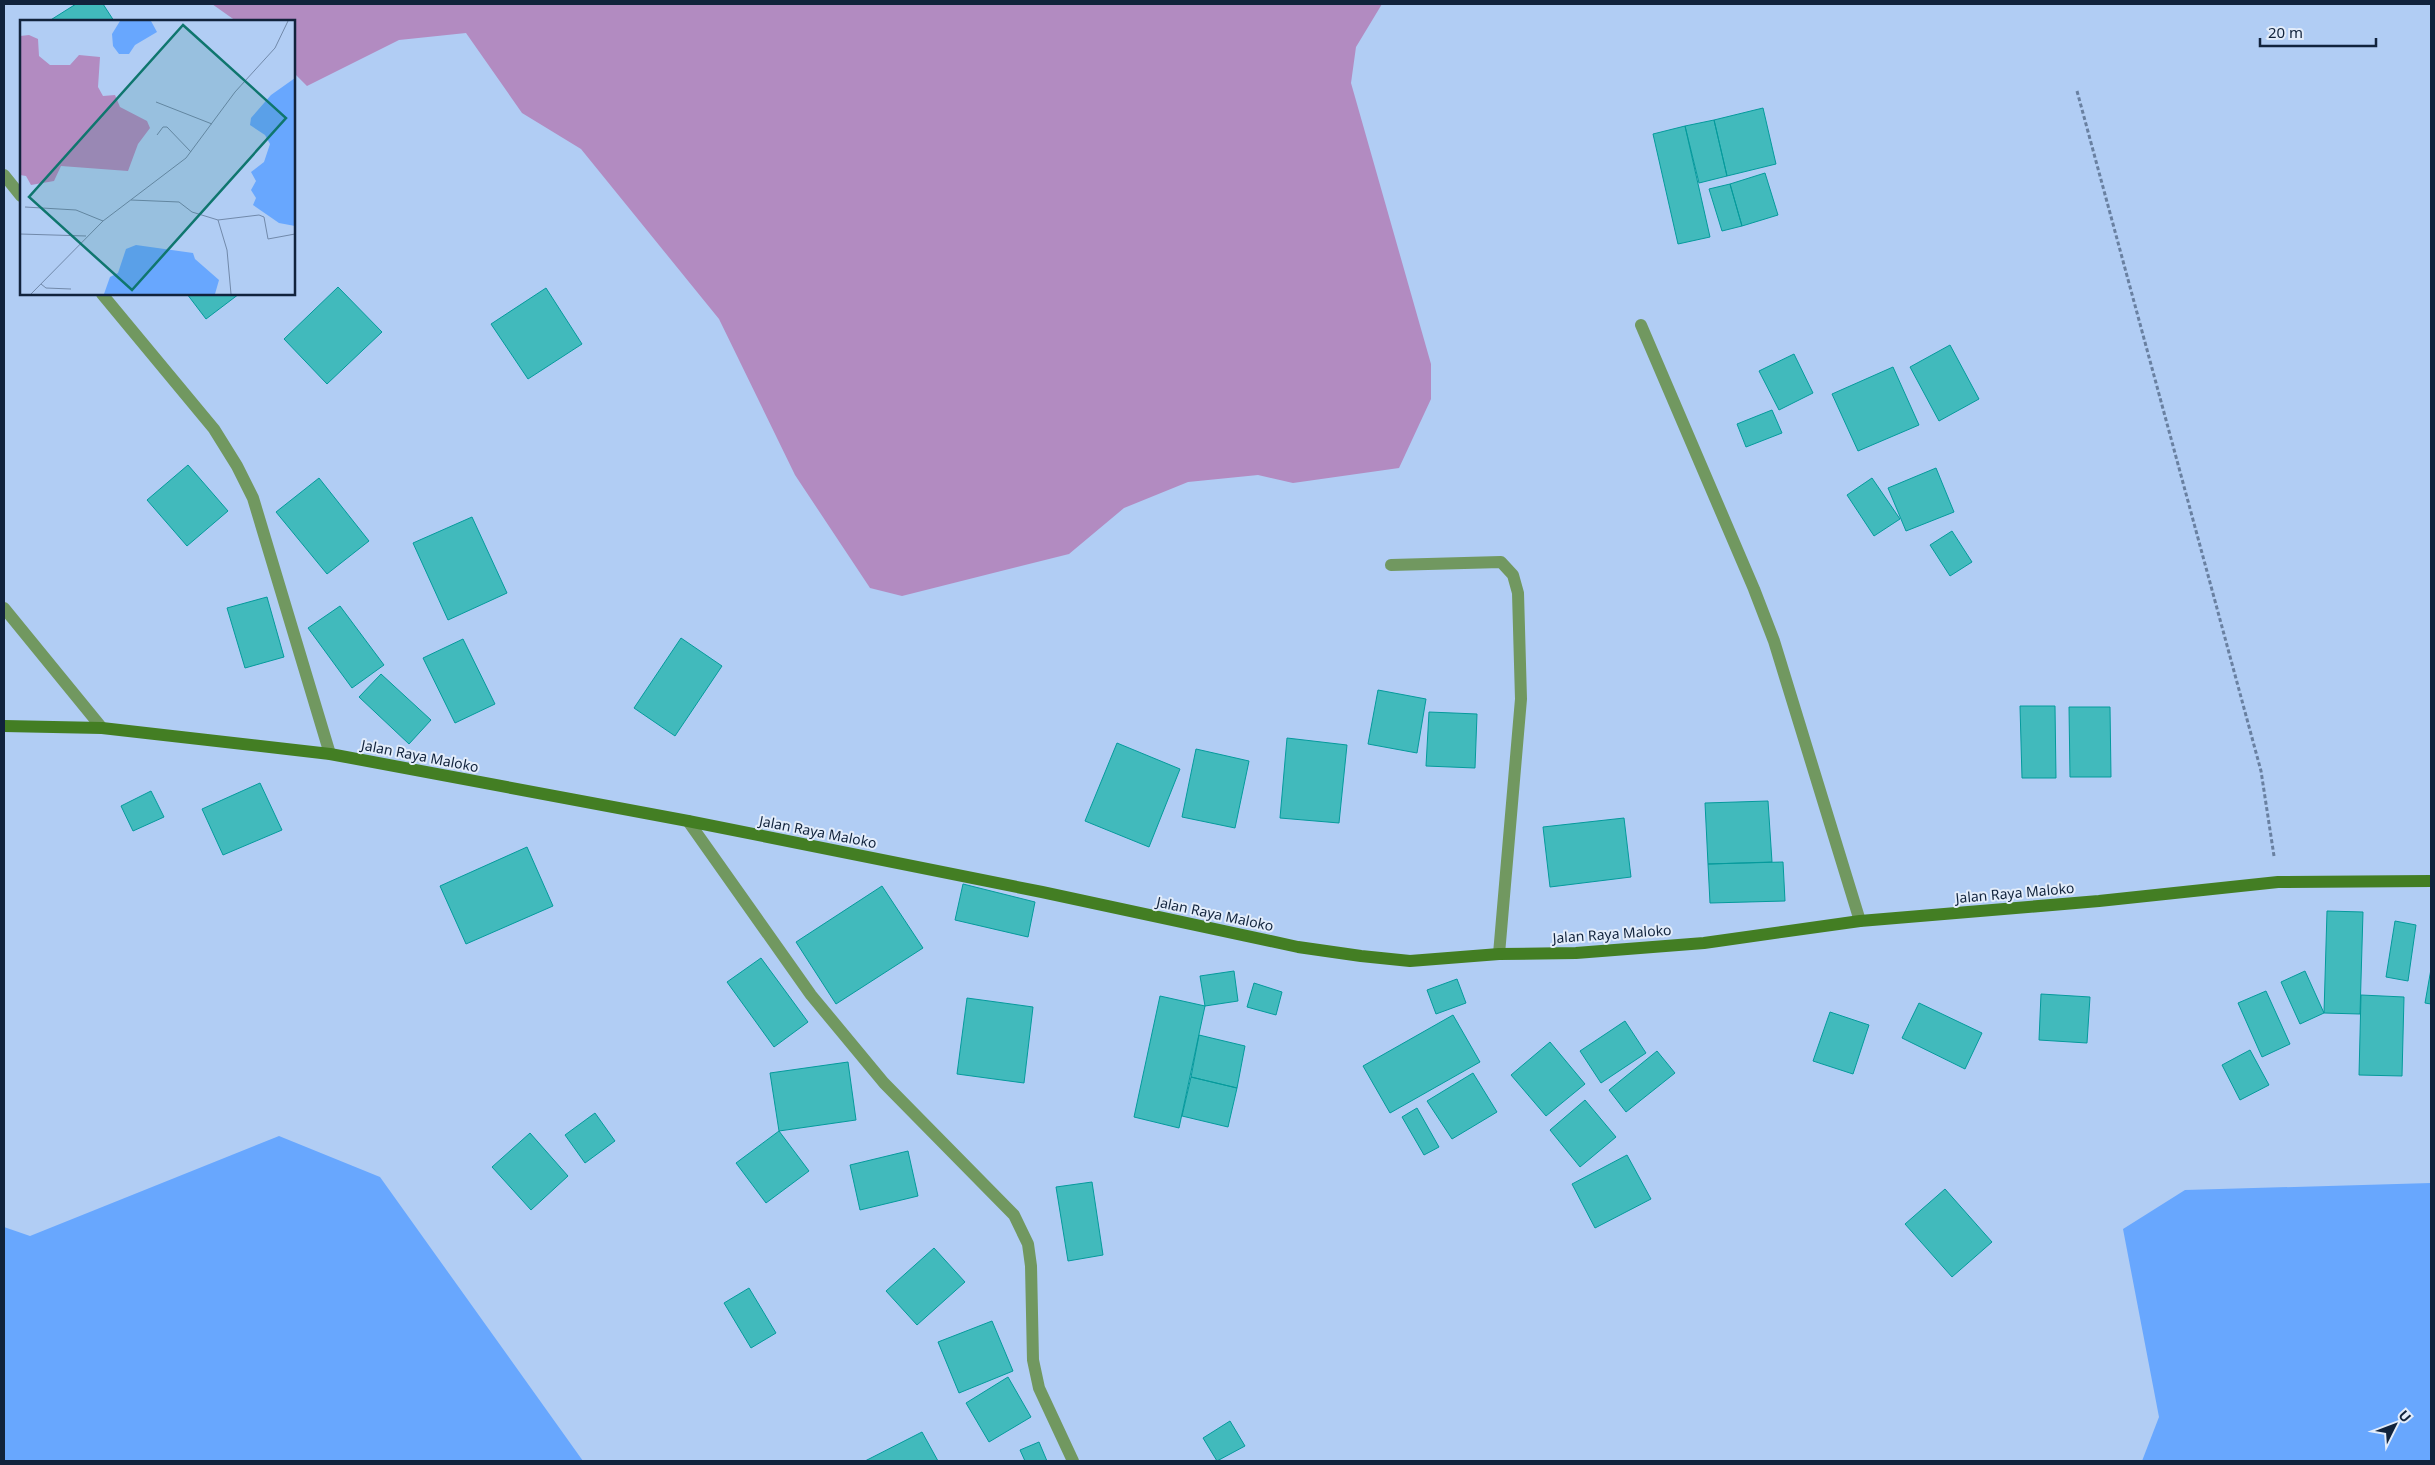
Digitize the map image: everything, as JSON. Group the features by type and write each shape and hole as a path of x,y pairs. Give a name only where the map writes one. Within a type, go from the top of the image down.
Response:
{"street":[{"path":"4,175 20,195"},
{"path":"103,295 214,428 237,466 253,498 330,754"},
{"path":"1640,325 1754,589 1774,640 1860,921"},
{"path":"1391,565 1501,562 1513,575 1518,593 1521,700 1499,954"},
{"path":"4,608 102,728"},
{"name":"Jalan Raya Maloko","path":"4,726 102,728 330,754 1042,892 1298,947 1410,961 1499,954 1576,953 1704,943 1860,921 2099,901 2278,882 2431,881"},
{"path":"688,822 811,995 884,1083 1014,1215 1028,1244 1031,1266 1033,1360 1039,1388 1073,1461"}],"path":[{"path":"2077,91 2261,771 2278,882"}],"shaded area":[{"path":"212,4 1382,4 1356,47 1351,83 1431,364 1431,399 1399,468 1293,483 1258,475 1188,482 1124,508 1069,554 902,596 870,588 795,475 719,319 581,149 522,113 466,33 399,40 307,86 295,74 295,20 235,20"}],"water":[{"path":"279,1136 380,1177 583,1461 4,1461 4,1227 30,1236"},
{"path":"2431,1183 2431,1461 2142,1461 2159,1417 2123,1229 2185,1190"}],"building":[{"path":"76,4 103,4 113,20 51,20"},
{"path":"1763,108 1776,164 1727,176 1714,120"},
{"path":"1714,120 1727,176 1699,183 1685,126"},
{"path":"1685,126 1710,237 1678,244 1653,134"},
{"path":"1765,173 1778,215 1742,226 1730,184"},
{"path":"1730,184 1742,226 1722,231 1709,189"},
{"path":"338,287 382,332 327,384 284,339"},
{"path":"546,288 582,344 528,379 491,324"},
{"path":"188,295 238,295 206,319"},
{"path":"1950,345 1979,399 1939,421 1910,367"},
{"path":"1794,354 1813,393 1779,410 1759,371"},
{"path":"1893,367 1919,425 1858,451 1832,394"},
{"path":"1772,410 1782,433 1746,447 1737,424"},
{"path":"188,465 228,511 187,546 147,500"},
{"path":"1936,468 1954,512 1906,531 1888,488"},
{"path":"319,478 369,541 327,574 276,512"},
{"path":"1872,478 1900,519 1874,536 1847,495"},
{"path":"472,517 507,593 448,620 413,543"},
{"path":"1952,531 1972,562 1950,576 1930,545"},
{"path":"267,597 284,657 245,668 227,608"},
{"path":"340,606 384,665 352,688 308,628"},
{"path":"681,638 722,666 675,736 634,708"},
{"path":"463,639 495,704 455,723 423,658"},
{"path":"381,674 431,720 409,744 359,697"},
{"path":"1378,690 1426,699 1417,753 1368,744"},
{"path":"2020,706 2055,706 2056,778 2022,778"},
{"path":"2069,707 2110,707 2111,777 2070,777"},
{"path":"1429,712 1477,714 1475,768 1426,766"},
{"path":"1287,738 1347,745 1339,823 1280,818"},
{"path":"1117,743 1180,769 1149,847 1085,821"},
{"path":"1196,749 1249,761 1235,828 1182,817"},
{"path":"260,783 282,830 223,855 202,809"},
{"path":"151,791 164,817 133,831 121,806"},
{"path":"1768,801 1772,862 1708,864 1705,803"},
{"path":"1624,818 1631,877 1550,887 1543,827"},
{"path":"527,847 553,906 466,944 440,886"},
{"path":"1783,862 1785,901 1710,903 1708,864"},
{"path":"963,884 1035,902 1028,937 955,920"},
{"path":"882,886 923,948 836,1004 796,942"},
{"path":"2327,911 2363,912 2360,1014 2324,1013"},
{"path":"2395,921 2416,925 2408,981 2386,977"},
{"path":"761,958 808,1022 774,1047 727,982"},
{"path":"2431,969 2431,1004 2425,1003"},
{"path":"1234,971 1238,1001 1205,1006 1200,976"},
{"path":"2305,971 2324,1013 2300,1024 2281,982"},
{"path":"1457,979 1466,1003 1436,1014 1427,990"},
{"path":"1254,983 1282,992 1276,1015 1247,1007"},
{"path":"2266,991 2290,1044 2262,1057 2238,1003"},
{"path":"2041,994 2090,997 2087,1043 2039,1040"},
{"path":"2361,995 2404,997 2402,1076 2359,1075"},
{"path":"1160,996 1205,1006 1179,1128 1134,1117"},
{"path":"967,998 1033,1007 1024,1083 957,1074"},
{"path":"1919,1003 1982,1033 1965,1069 1902,1038"},
{"path":"1830,1012 1869,1025 1853,1074 1813,1061"},
{"path":"1453,1015 1480,1062 1390,1113 1363,1066"},
{"path":"1625,1021 1646,1053 1601,1083 1580,1051"},
{"path":"1199,1035 1245,1046 1237,1088 1191,1077"},
{"path":"1550,1042 1585,1084 1546,1116 1511,1075"},
{"path":"2250,1050 2269,1085 2240,1100 2222,1065"},
{"path":"1657,1051 1675,1073 1626,1112 1609,1090"},
{"path":"848,1062 856,1120 779,1131 770,1073"},
{"path":"1473,1073 1497,1112 1452,1139 1427,1101"},
{"path":"1191,1077 1237,1088 1228,1127 1182,1116"},
{"path":"1585,1100 1616,1137 1580,1167 1550,1130"},
{"path":"1417,1108 1439,1147 1424,1155 1402,1117"},
{"path":"595,1113 615,1141 585,1163 565,1135"},
{"path":"779,1131 809,1171 766,1203 736,1163"},
{"path":"530,1133 568,1176 531,1210 492,1167"},
{"path":"908,1151 918,1196 860,1210 850,1165"},
{"path":"1627,1155 1651,1199 1595,1228 1572,1184"},
{"path":"1092,1182 1103,1255 1068,1261 1056,1187"},
{"path":"1945,1189 1992,1242 1952,1277 1905,1224"},
{"path":"934,1248 965,1282 917,1325 886,1291"},
{"path":"749,1288 776,1333 751,1348 724,1303"},
{"path":"992,1321 1013,1371 959,1393 938,1342"},
{"path":"1008,1377 1031,1417 989,1442 966,1403"},
{"path":"1230,1421 1245,1446 1217,1461 1203,1438"},
{"path":"922,1432 938,1461 865,1461"},
{"path":"1039,1442 1047,1461 1025,1461 1020,1450"}]}
